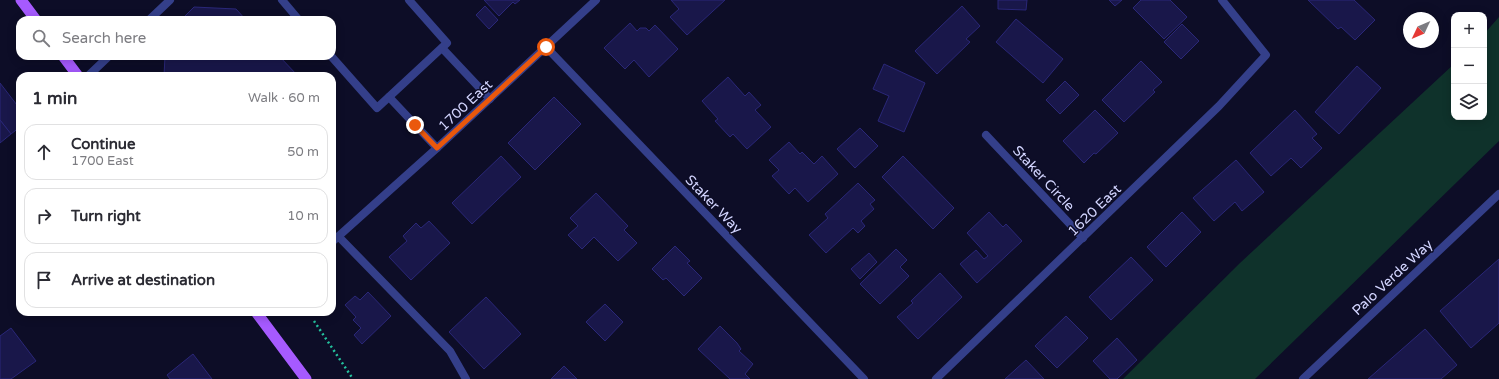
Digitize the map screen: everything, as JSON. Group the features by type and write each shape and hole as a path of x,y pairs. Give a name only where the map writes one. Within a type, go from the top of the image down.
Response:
{"main road":[{"path":"21,0 33,16"},
{"path":"66,60 75,72"},
{"path":"259,316 306,379"}],"street":[{"path":"153,16 170,0"},
{"path":"282,0 296,16"},
{"path":"335,60 378,108 447,43 409,0"},
{"name":"1700 East","path":"336,239 437,148 596,0"},
{"name":"1620 East","path":"936,379 1219,106 1266,55 1222,0"},
{"name":"Staker Way","path":"546,47 864,379"},
{"path":"442,48 490,99"},
{"path":"92,72 105,60"},
{"path":"389,97 437,148"},
{"name":"Staker Circle","path":"986,135 1083,238"},
{"name":"Palo Verde Way","path":"1303,379 1499,194"},
{"path":"339,237 450,351 466,379"}],"path":[{"path":"314,322 353,379"}],"green space":[{"path":"1499,17 1499,141 1255,379 1123,379 1240,263 1451,67 1451,120 1487,120 1487,31"}],"building":[{"path":"484,0 520,0 515,4 513,2 499,16"},
{"path":"671,0 725,0 687,35 670,17 679,9"},
{"path":"998,0 1027,0 1026,10 998,9"},
{"path":"1109,0 1122,0 1115,6"},
{"path":"1141,0 1170,0 1187,17 1164,39 1133,8"},
{"path":"1308,0 1354,0 1375,20 1355,40 1341,27 1338,29"},
{"path":"485,6 498,20 489,29 476,15"},
{"path":"962,6 980,26 966,39 970,42 937,74 915,51"},
{"path":"194,7 236,9 242,16 185,16"},
{"path":"1016,19 1063,59 1043,83 996,42"},
{"path":"630,23 637,31 640,28 646,28 649,31 655,25 678,49 649,77 634,60 625,69 604,48"},
{"path":"1182,24 1199,41 1181,59 1164,42"},
{"path":"165,60 283,60 294,72 164,72"},
{"path":"1141,61 1162,82 1153,90 1155,92 1124,122 1102,100"},
{"path":"884,64 925,83 904,132 878,121 889,96 873,89"},
{"path":"1357,66 1381,88 1339,134 1315,112"},
{"path":"728,77 745,96 749,92 761,105 755,110 771,127 747,149 733,134 730,137 715,121 718,119 702,101"},
{"path":"1065,81 1079,95 1060,114 1046,100"},
{"path":"0,83 16,104 16,130 11,134 0,120"},
{"path":"554,97 581,124 535,170 508,143"},
{"path":"1095,110 1118,133 1084,163 1063,141"},
{"path":"1295,110 1317,134 1312,138 1322,148 1301,168 1291,158 1271,176 1250,153"},
{"path":"0,120 11,134 0,143"},
{"path":"860,128 878,146 855,168 837,149"},
{"path":"789,142 800,154 802,152 814,164 822,156 838,174 808,202 795,188 789,194 772,176 779,170 769,160"},
{"path":"501,156 521,177 472,224 452,203"},
{"path":"903,156 954,208 933,229 882,177"},
{"path":"1236,160 1264,192 1242,211 1235,202 1214,221 1193,198"},
{"path":"858,183 875,200 870,204 874,209 861,221 865,226 858,233 853,228 826,253 809,235 828,218 825,214"},
{"path":"596,193 628,226 624,230 637,243 618,261 594,237 582,249 568,235 578,226 570,218"},
{"path":"989,212 1003,227 1006,224 1022,241 977,283 960,264 976,250 984,259 988,256 967,233"},
{"path":"1182,212 1201,232 1166,267 1147,247"},
{"path":"429,221 450,243 411,280 389,257 407,241 403,236 416,223 421,228"},
{"path":"675,246 690,261 687,263 702,278 684,296 666,278 663,280 652,269"},
{"path":"896,249 907,260 900,267 909,276 880,304 860,284"},
{"path":"869,253 877,262 860,279 851,269"},
{"path":"1131,257 1153,280 1111,320 1089,297"},
{"path":"1499,259 1499,323 1471,348 1440,311"},
{"path":"940,273 962,297 918,339 897,317 913,303 911,301"},
{"path":"368,292 391,316 362,344 354,335 361,328 353,320 356,317 345,305 355,296 360,300"},
{"path":"486,297 521,334 484,369 449,332"},
{"path":"605,304 623,322 605,341 586,322"},
{"path":"1066,316 1088,338 1057,368 1035,346"},
{"path":"720,326 737,343 741,349 739,351 753,364 745,374 750,379 730,379 698,349"},
{"path":"11,328 36,361 11,379 0,379 0,336"},
{"path":"1425,329 1457,365 1441,379 1368,379"},
{"path":"1117,338 1137,360 1117,379 1110,379 1093,361"},
{"path":"193,354 212,379 170,379 167,375"},
{"path":"1026,360 1044,379 1005,379"},
{"path":"564,366 577,379 551,379"}],"route":[{"path":"415,125 437,148 546,47"}]}
